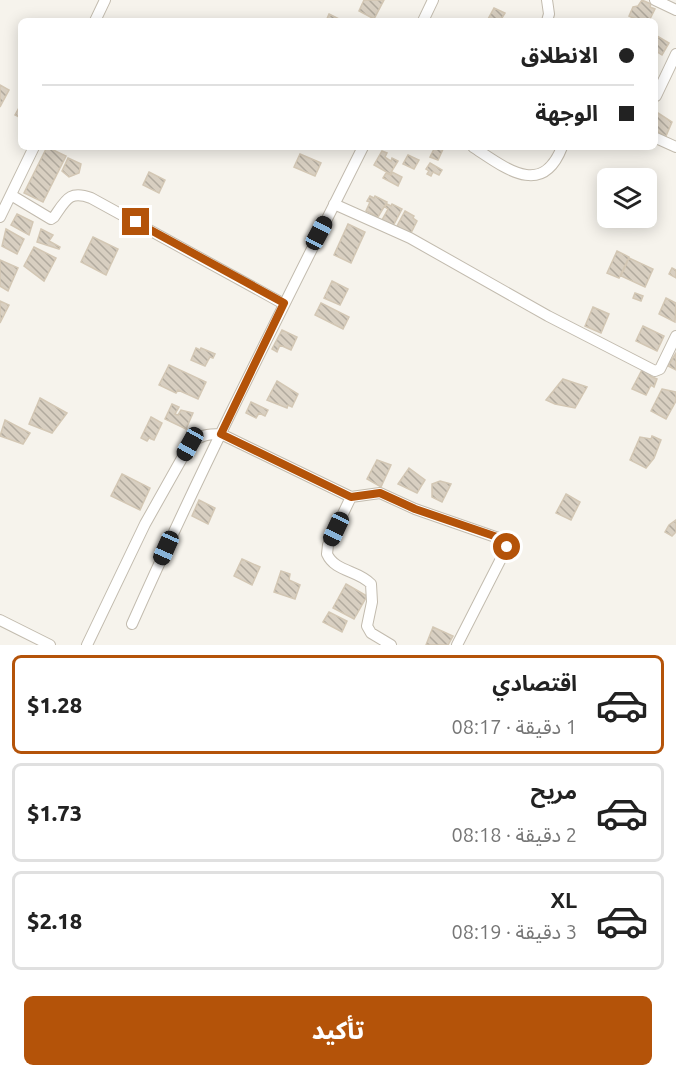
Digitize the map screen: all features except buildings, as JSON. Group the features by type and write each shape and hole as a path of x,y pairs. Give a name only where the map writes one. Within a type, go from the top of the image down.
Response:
{"street":[{"path":"96,18 105,0"},
{"path":"424,18 433,0"},
{"path":"547,0 548,18"},
{"path":"655,0 676,10"},
{"path":"658,92 676,54"},
{"path":"658,139 676,147"},
{"path":"0,217 33,150"},
{"path":"132,624 284,303 361,150"},
{"path":"478,150 512,171 530,177 540,175 549,168 559,150"},
{"path":"11,195 51,219 74,194 91,198 284,303"},
{"path":"334,204 410,237 548,316 655,371 660,369 676,336"},
{"path":"87,645 145,524 190,444 206,435 221,434 351,497 380,493 415,509 507,541 507,547 457,645"},
{"path":"351,497 328,545 327,554 334,565 362,576 370,584 372,602 367,626 371,633 392,645"},
{"path":"0,620 51,645"}],"route":[{"path":"136,222 284,303 221,434 351,497 380,493 415,509 503,539 507,541 507,547"}]}
